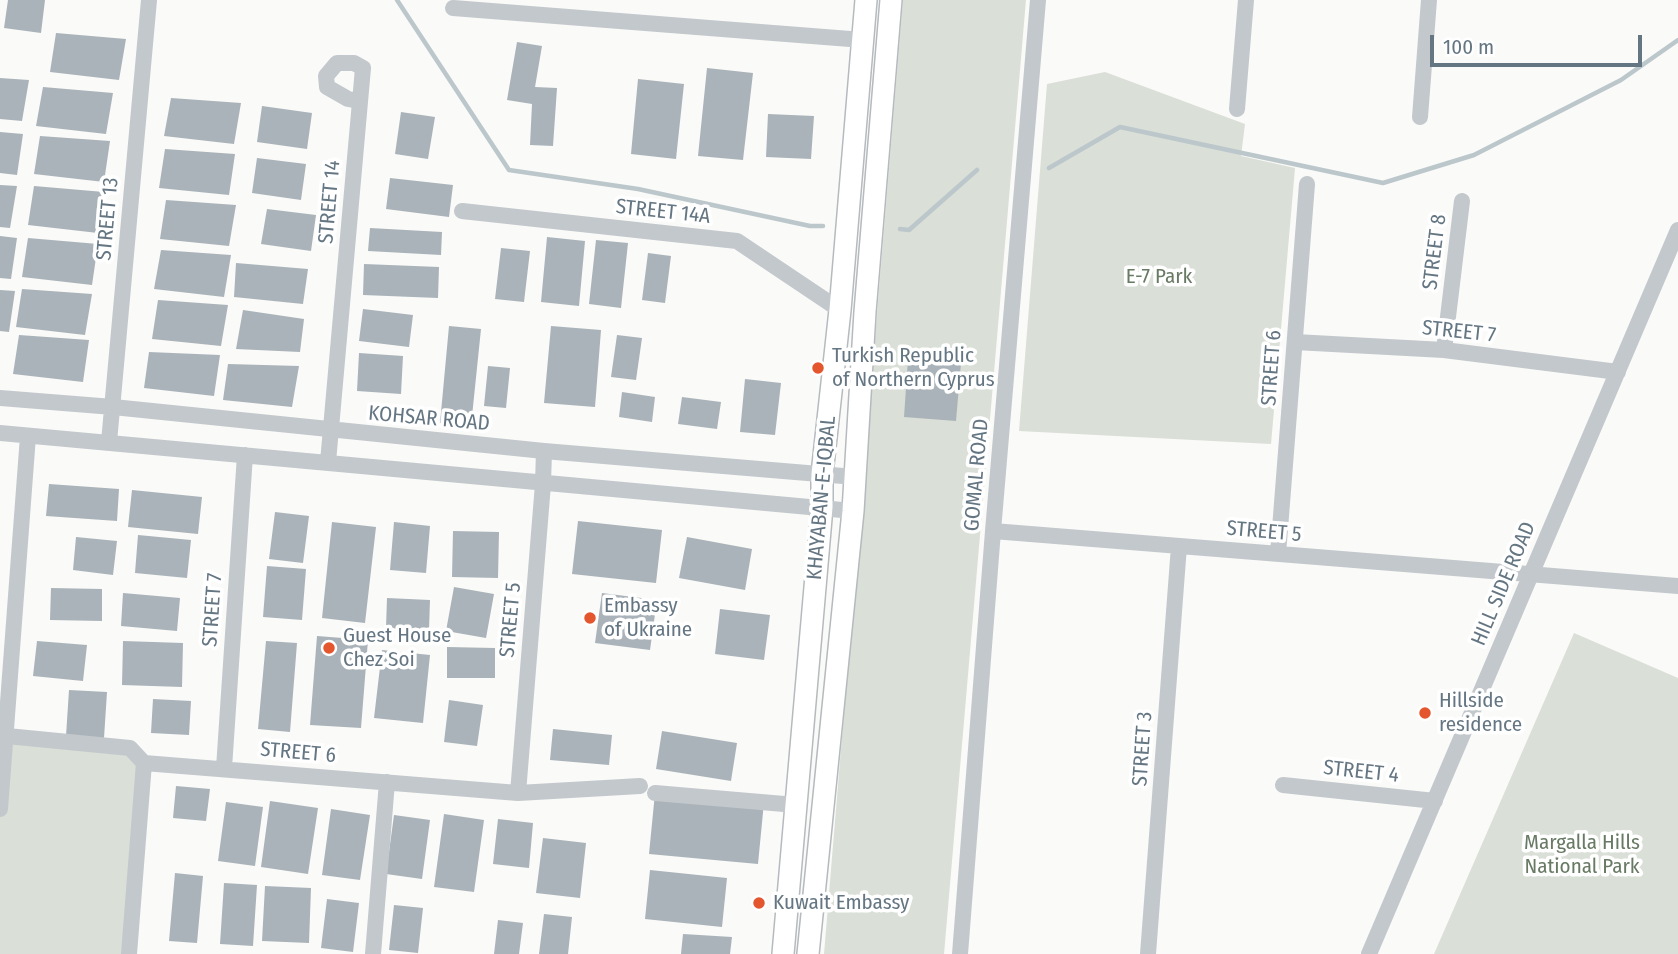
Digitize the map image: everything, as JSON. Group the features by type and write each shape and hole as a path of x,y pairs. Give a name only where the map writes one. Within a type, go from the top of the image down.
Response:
{"main road":[{"name":"KHAYABAN-E-IQBAL","path":"783,954 822,507 822,474 840,310 866,0"},
{"name":"KHAYABAN-E-IQBAL","path":"808,954 853,511 865,312 891,0"}],"street":[{"name":"STREET 13","path":"109,442 149,0"},
{"name":"GOMAL ROAD","path":"960,954 1038,0"},
{"path":"1237,109 1246,0"},
{"path":"1420,117 1429,0"},
{"path":"453,8 863,40"},
{"name":"STREET 14","path":"331,431 363,68 354,63 337,63 326,76 327,88 348,99 359,101"},
{"name":"STREET 6","path":"1278,554 1307,184"},
{"name":"STREET 8","path":"1444,351 1462,201"},
{"name":"STREET 14A","path":"462,211 737,241 840,310"},
{"name":"HILL SIDE ROAD","path":"1370,954 1678,230"},
{"name":"STREET 7","path":"1295,342 1444,351 1618,372"},
{"name":"KOHSAR ROAD","path":"0,398 544,451 855,477"},
{"path":"328,462 331,431"},
{"path":"0,433 853,511"},
{"path":"0,809 27,436"},
{"name":"STREET 5","path":"518,793 544,451"},
{"name":"STREET 7","path":"223,768 245,455"},
{"name":"STREET 5","path":"993,531 1678,586"},
{"name":"STREET 3","path":"1148,954 1179,546"},
{"path":"7,736 130,748 144,763 129,954"},
{"name":"STREET 6","path":"144,763 518,793 648,789 796,805"},
{"path":"373,954 387,782"},
{"name":"STREET 4","path":"1283,785 1435,801"}],"green space":[{"path":"903,0 1026,0 944,954 824,954"},
{"name":"E-7 Park","path":"1105,72 1245,124 1241,156 1295,168 1271,444 1019,431 1047,84"},
{"name":"Margalla Hills National Park","path":"1574,633 1678,678 1678,954 1434,954"},
{"path":"7,736 130,748 144,763 129,954 0,954 0,809"}],"building":[{"path":"8,0 45,0 41,33 4,28"},
{"path":"56,33 126,39 119,80 50,72"},
{"path":"517,42 542,46 535,87 557,88 553,146 530,145 532,104 507,100"},
{"path":"707,68 753,73 743,160 698,156"},
{"path":"0,78 29,80 22,121 0,119"},
{"path":"638,79 684,84 676,159 631,154"},
{"path":"43,87 113,93 106,134 36,126"},
{"path":"171,98 241,103 234,144 164,136"},
{"path":"262,106 312,113 307,149 257,142"},
{"path":"401,112 435,117 428,159 395,154"},
{"path":"768,114 814,116 811,159 766,157"},
{"path":"0,132 23,134 17,175 0,173"},
{"path":"40,136 110,141 104,182 34,174"},
{"path":"165,149 235,154 229,195 159,188"},
{"path":"257,158 306,164 301,200 252,193"},
{"path":"390,178 453,185 449,217 386,209"},
{"path":"0,185 17,186 10,228 0,227"},
{"path":"34,186 104,192 98,233 28,225"},
{"path":"166,200 236,205 229,246 160,239"},
{"path":"267,209 316,215 311,251 261,244"},
{"path":"370,228 442,232 441,255 368,251"},
{"path":"0,236 17,238 11,279 0,278"},
{"path":"547,237 585,241 579,306 541,302"},
{"path":"28,238 98,244 92,285 22,277"},
{"path":"596,240 628,243 621,308 589,304"},
{"path":"501,248 530,251 524,302 495,299"},
{"path":"161,250 231,255 224,297 154,289"},
{"path":"648,253 671,256 665,303 642,300"},
{"path":"236,263 308,269 303,304 234,297"},
{"path":"364,264 439,267 438,298 363,295"},
{"path":"22,289 92,294 85,335 16,327"},
{"path":"0,290 15,291 9,332 0,331"},
{"path":"158,300 228,305 221,346 152,339"},
{"path":"363,309 413,315 409,347 359,341"},
{"path":"243,310 304,319 300,352 236,349"},
{"path":"449,326 481,329 471,426 440,423"},
{"path":"551,326 601,330 595,407 544,403"},
{"path":"19,335 89,340 83,382 13,374"},
{"path":"617,335 642,338 636,380 611,377"},
{"path":"149,352 220,355 214,396 144,388"},
{"path":"359,353 403,356 401,394 357,391"},
{"path":"908,359 961,363 956,421 904,417"},
{"path":"228,364 299,366 292,407 223,400"},
{"path":"488,366 510,368 506,408 484,406"},
{"path":"745,379 781,383 775,435 740,432"},
{"path":"622,392 655,397 652,422 619,417"},
{"path":"682,397 721,402 717,429 678,424"},
{"path":"49,484 119,489 117,521 46,516"},
{"path":"132,490 202,497 198,534 128,527"},
{"path":"275,512 309,516 303,563 269,559"},
{"path":"578,521 662,530 656,583 572,574"},
{"path":"332,522 376,527 365,623 322,618"},
{"path":"394,522 430,526 426,573 390,570"},
{"path":"453,531 499,532 498,578 452,577"},
{"path":"138,535 191,540 187,578 135,573"},
{"path":"76,537 117,541 113,575 73,570"},
{"path":"687,537 752,549 745,590 679,578"},
{"path":"267,566 306,569 302,620 263,617"},
{"path":"454,587 494,594 486,638 446,631"},
{"path":"51,588 102,589 102,621 50,620"},
{"path":"123,593 180,598 177,631 121,626"},
{"path":"602,593 657,600 650,650 595,643"},
{"path":"387,598 430,600 429,630 386,628"},
{"path":"720,609 770,615 764,660 715,654"},
{"path":"317,636 368,640 361,728 310,725"},
{"path":"37,641 87,645 83,681 33,676"},
{"path":"123,641 183,643 182,687 122,685"},
{"path":"266,641 297,643 290,732 258,729"},
{"path":"447,647 495,648 495,678 447,678"},
{"path":"382,650 430,655 423,723 374,718"},
{"path":"69,690 107,692 104,738 66,736"},
{"path":"153,699 191,701 189,735 151,733"},
{"path":"449,700 483,705 477,746 444,742"},
{"path":"553,729 612,735 609,765 550,760"},
{"path":"662,731 737,743 731,781 656,769"},
{"path":"176,786 210,789 206,821 173,818"},
{"path":"655,793 764,802 758,864 649,854"},
{"path":"270,801 318,808 308,874 261,867"},
{"path":"226,802 263,807 255,866 218,861"},
{"path":"331,809 370,815 360,880 322,875"},
{"path":"444,814 484,820 474,892 434,887"},
{"path":"394,815 430,820 422,879 386,874"},
{"path":"498,819 533,823 529,868 493,864"},
{"path":"543,838 586,843 580,898 536,893"},
{"path":"650,870 727,878 722,927 645,919"},
{"path":"175,873 203,876 197,943 169,941"},
{"path":"224,883 257,885 253,946 220,944"},
{"path":"265,886 311,888 309,943 262,941"},
{"path":"327,899 359,903 353,952 321,948"},
{"path":"394,905 423,908 418,953 389,950"},
{"path":"544,914 572,917 568,954 539,954"},
{"path":"498,920 523,923 519,954 494,954"},
{"path":"683,934 732,937 730,954 681,954"}],"waterway":[{"path":"397,0 509,170 638,189 810,226 823,226"},
{"path":"1049,168 1120,127 1383,183 1474,155 1621,80 1678,40"},
{"path":"900,229 909,230 977,170"}],"place":[{"name":"Turkish Republic of Northern Cyprus","path":"818,368"},
{"name":"Embassy of Ukraine","path":"590,618"},
{"name":"Guest House Chez Soi","path":"329,648"},
{"name":"Hillside residence","path":"1425,713"},
{"name":"Kuwait Embassy","path":"759,903"}]}
